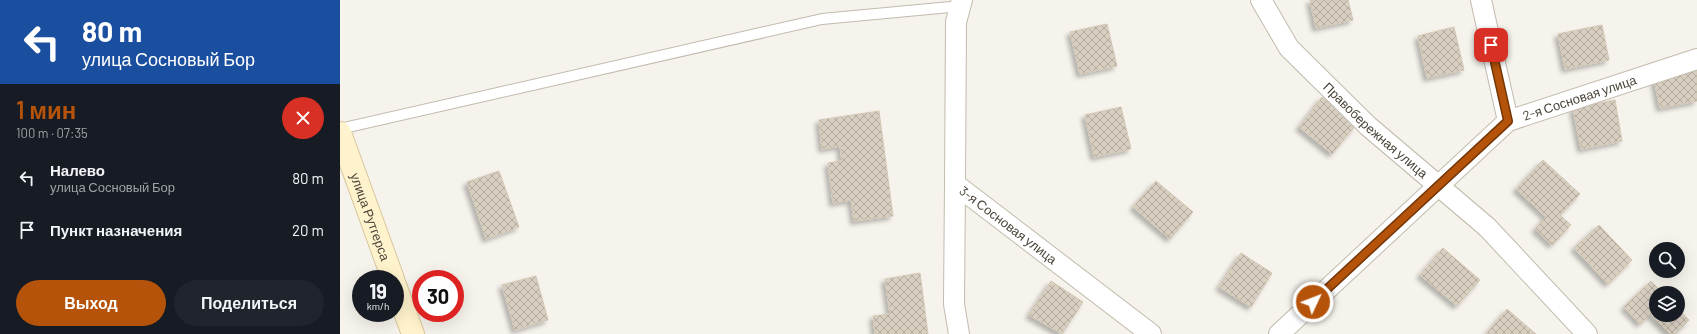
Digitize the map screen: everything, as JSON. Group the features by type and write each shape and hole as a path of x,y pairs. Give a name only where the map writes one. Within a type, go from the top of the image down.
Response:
{"main road":[{"name":"улица Рутгерса","path":"340,133 390,270"},
{"path":"404,310 413,334"}],"street":[{"name":"Правобережная улица","path":"1262,0 1289,48 1368,126 1487,227 1587,334"},
{"path":"1481,0 1508,121"},
{"name":"3-я Сосновая улица","path":"961,3 956,22 955,184 1151,334"},
{"name":"2-я Сосновая улица","path":"1279,334 1508,121 1697,59"},
{"path":"955,184 954,304 959,334"}],"lane":[{"path":"340,129 822,19 961,3"}],"building":[{"path":"1310,0 1348,0 1353,20 1316,28"},
{"path":"1107,24 1117,66 1080,74 1070,32"},
{"path":"1602,25 1609,60 1565,69 1558,34"},
{"path":"1454,27 1464,70 1427,78 1418,36"},
{"path":"1697,70 1697,101 1660,108 1654,79"},
{"path":"1322,97 1356,125 1332,154 1299,127"},
{"path":"1615,100 1622,141 1581,149 1573,108"},
{"path":"1121,107 1131,149 1094,157 1085,115"},
{"path":"879,111 893,216 854,221 851,200 833,203 828,163 842,161 840,146 822,149 819,120"},
{"path":"1543,160 1580,194 1560,215 1571,225 1552,245 1535,229 1546,217 1516,189"},
{"path":"499,171 519,227 486,239 467,182"},
{"path":"1156,181 1193,212 1170,239 1133,207"},
{"path":"1599,225 1632,260 1608,284 1574,248"},
{"path":"1443,248 1480,280 1457,306 1420,275"},
{"path":"1241,253 1272,273 1251,307 1219,287"},
{"path":"920,273 928,334 875,334 873,316 890,314 885,279"},
{"path":"536,276 548,320 515,330 502,285"},
{"path":"1051,281 1083,302 1062,334 1029,315"},
{"path":"1651,281 1656,286 1649,286 1649,315 1640,324 1624,307"},
{"path":"1507,309 1536,334 1486,334"},
{"path":"1685,316 1689,320 1675,334 1670,334 1658,322 1685,322"}],"route":[{"path":"1313,302 1508,121 1491,45"}]}
